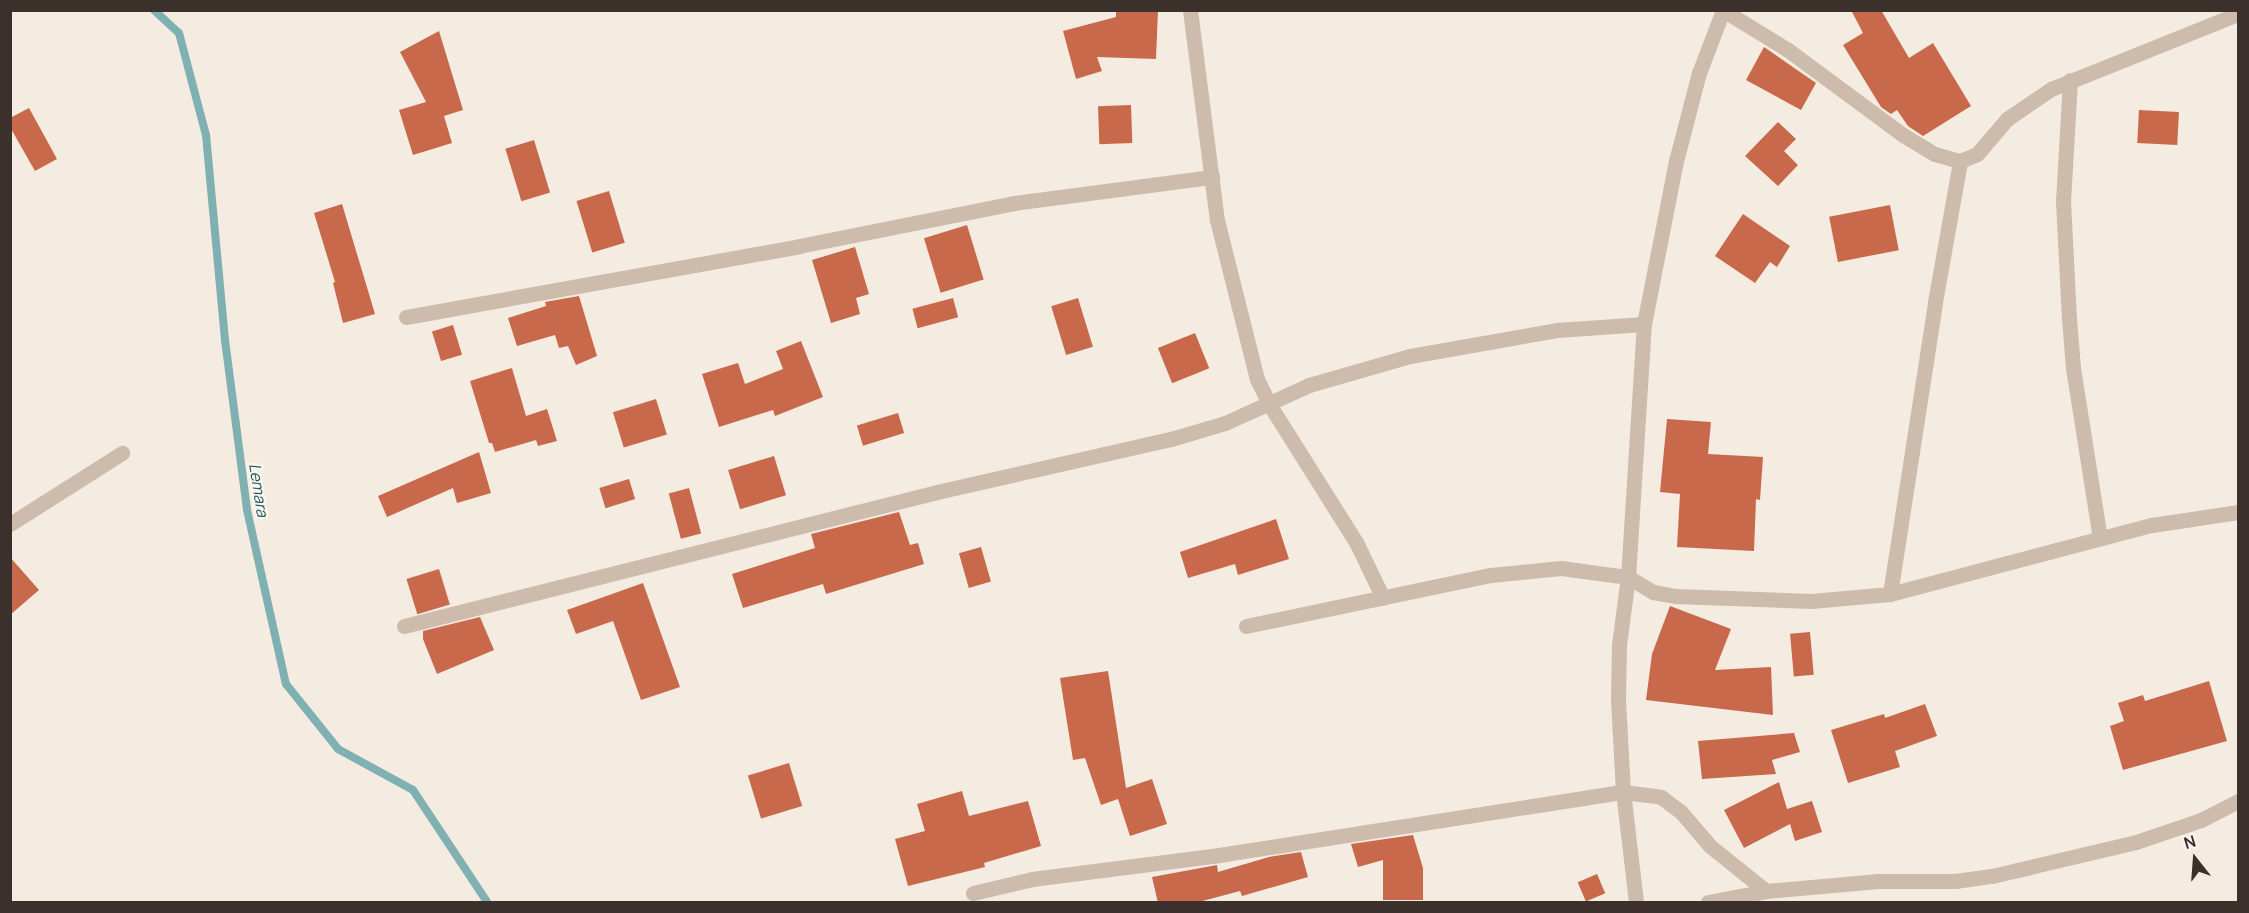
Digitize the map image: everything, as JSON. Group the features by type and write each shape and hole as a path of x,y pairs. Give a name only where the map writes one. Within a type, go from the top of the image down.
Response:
{"street":[{"path":"1190,10 1217,220 1257,380 1269,404 1356,542 1383,598"},
{"path":"1636,903 1623,792 1618,701 1619,645 1628,578 1644,324 1676,161 1699,73 1723,10 1788,50 1903,135 1935,154 1960,161 1977,154 1994,133 2020,108 2070,80 2238,14"},
{"path":"2070,80 2063,201 2068,307 2073,368 2100,538"},
{"path":"1890,594 1935,302 1960,161"},
{"path":"406,317 776,251 1014,203 1212,177"},
{"path":"404,626 937,492 1171,439 1225,423 1309,385 1410,356 1557,330 1644,324"},
{"path":"10,524 122,453"},
{"path":"1246,626 1491,575 1561,568 1628,578 1653,592 1675,596 1811,601 1890,594 2152,525 2238,512"},
{"path":"973,894 1032,879 1230,853 1623,792 1661,797 1681,812 1710,846 1766,891"},
{"path":"1708,903 1766,891 1807,895 1879,881 1955,881 1992,876 2136,842 2201,820 2238,801"}],"building":[{"path":"1116,10 1158,10 1156,59 1097,57 1102,71 1076,79 1063,31 1116,17"},
{"path":"1851,10 1881,10 1909,58 1933,43 1971,106 1923,136 1908,126 1897,110 1891,114 1881,107 1843,45 1863,33"},
{"path":"439,31 463,110 444,116 452,143 413,155 399,110 426,102 400,52"},
{"path":"1764,47 1816,83 1801,110 1746,80"},
{"path":"1131,105 1132,143 1099,144 1098,106"},
{"path":"29,108 57,159 35,171 10,127 10,118"},
{"path":"2139,110 2179,112 2177,145 2137,143"},
{"path":"1778,122 1796,139 1784,151 1798,165 1778,186 1745,156"},
{"path":"534,140 550,193 521,201 505,149"},
{"path":"609,191 625,243 592,253 576,201"},
{"path":"342,204 375,314 343,323 333,283 335,282 314,213"},
{"path":"1890,205 1899,250 1838,262 1829,217"},
{"path":"1743,214 1790,246 1777,267 1770,262 1755,283 1715,256"},
{"path":"967,225 984,280 941,293 924,238"},
{"path":"855,247 869,294 856,298 860,314 831,323 812,260"},
{"path":"579,296 597,356 576,365 568,346 559,348 555,335 517,346 508,318 546,306 545,302"},
{"path":"953,298 958,317 918,328 912,309"},
{"path":"1078,298 1093,347 1066,355 1051,306"},
{"path":"453,325 462,355 441,361 432,331"},
{"path":"1195,333 1209,368 1172,383 1158,348"},
{"path":"801,341 823,397 775,416 773,410 719,427 702,374 738,363 745,384 783,369 776,351"},
{"path":"512,368 526,416 547,409 557,441 538,446 536,440 495,452 492,443 489,443 470,381"},
{"path":"656,399 667,434 624,448 613,412"},
{"path":"898,413 904,433 863,446 857,426"},
{"path":"1667,419 1711,422 1708,454 1763,457 1760,500 1756,499 1754,551 1677,547 1680,494 1660,492"},
{"path":"479,452 491,493 457,503 453,488 387,517 378,496"},
{"path":"774,456 786,495 740,509 728,470"},
{"path":"629,479 635,499 605,508 599,488"},
{"path":"689,488 701,533 681,539 669,493"},
{"path":"899,512 910,545 918,543 924,564 826,594 823,584 743,608 732,574 815,548 811,534"},
{"path":"1276,519 1289,559 1238,575 1235,564 1188,578 1180,552"},
{"path":"981,547 991,582 969,588 959,553"},
{"path":"10,557 39,590 10,615"},
{"path":"439,569 450,604 417,614 406,579"},
{"path":"643,583 680,687 641,700 613,621 576,634 567,610"},
{"path":"1670,606 1731,629 1715,670 1771,667 1773,715 1646,700 1652,654"},
{"path":"480,617 494,650 437,674 423,639 423,631"},
{"path":"1810,632 1814,675 1794,677 1790,634"},
{"path":"1108,671 1126,788 1152,779 1167,824 1130,836 1118,799 1101,805 1085,758 1073,760 1060,678"},
{"path":"2209,681 2227,741 2123,770 2110,726 2124,721 2118,703 2143,695 2145,701"},
{"path":"1925,704 1937,736 1895,751 1900,767 1848,783 1831,730 1884,714 1885,718"},
{"path":"1794,733 1800,752 1772,760 1776,774 1702,779 1698,741"},
{"path":"789,763 802,806 761,819 748,776"},
{"path":"1779,782 1787,809 1812,801 1822,832 1795,841 1790,824 1744,848 1724,810"},
{"path":"962,791 969,816 1028,801 1041,846 984,863 985,867 908,886 895,839 925,831 917,804"},
{"path":"1413,835 1423,868 1423,900 1383,900 1383,860 1358,867 1351,844"},
{"path":"1301,852 1308,877 1242,896 1240,891 1195,903 1158,903 1152,877 1217,865 1218,872 1269,857"},
{"path":"1597,874 1605,893 1586,902 1578,882"}],"waterway":[{"name":"Lemara","path":"154,10 179,33 206,135 225,340 247,510 286,684 338,749 413,790 487,902"}]}
